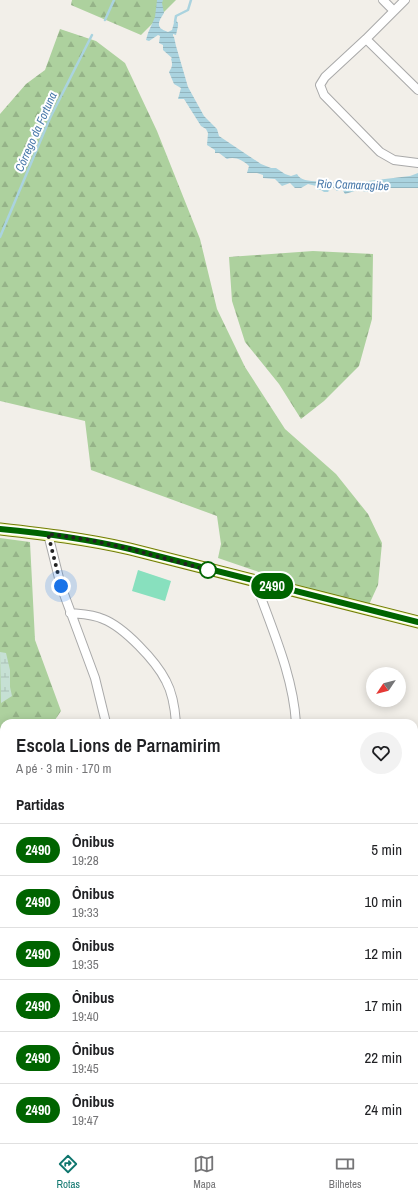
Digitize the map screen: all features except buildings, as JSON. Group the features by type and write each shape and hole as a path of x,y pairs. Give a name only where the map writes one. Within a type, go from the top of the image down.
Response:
{"main road":[{"path":"0,529 90,540 418,622"}],"street":[{"path":"383,0 394,11"},
{"path":"405,0 325,77 320,85 324,95 380,152 394,160 418,163"},
{"path":"366,39 418,90"},
{"path":"48,534 61,586 95,678 105,719"},
{"path":"255,581 286,670 295,703 296,719"},
{"path":"70,613 87,614 102,618 115,624 129,636 152,661 166,681 174,706 176,719"}],"green space":[{"path":"72,0 176,0 141,35 71,5"},
{"path":"60,29 96,41 125,63 157,131 200,239 217,309 245,367 285,429 336,474 368,514 382,543 378,585 367,609 218,558 221,544 217,516 91,470 85,421 0,401 0,114 26,84 45,70"},
{"path":"313,251 373,254 372,319 359,366 324,401 301,419 279,384 245,342 232,301 229,257"},
{"path":"0,538 30,542 35,640 61,711 56,719 0,719"},
{"path":"138,570 171,581 165,601 132,591"},
{"path":"0,652 6,653 10,670 10,687 12,696 1,703"}],"water":[{"name":"Rio Camaragibe","path":"157,0 163,0 162,3 164,13 160,19 159,27 168,32 172,30 175,19 178,23 176,35 173,34 173,36 188,87 204,116 217,129 219,136 261,164 271,168 276,168 291,176 297,174 302,179 341,182 343,184 410,176 418,173 418,188 385,188 367,192 358,190 345,194 342,189 337,191 332,187 328,192 324,192 317,190 316,186 308,184 301,188 295,188 290,183 282,186 275,179 263,178 263,175 257,173 247,173 249,166 241,160 235,158 227,159 219,153 215,153 215,150 207,145 208,133 206,129 201,126 184,99 178,99 181,88 174,84 169,72 172,66 172,58 163,50 163,45 159,43 160,36 158,35 149,41 146,40 155,17"}],"waterway":[{"name":"Córrego da Fortuna","path":"105,20 114,0"},
{"path":"175,22 176,16 188,10 191,0"},
{"name":"Córrego da Fortuna","path":"0,237 50,118 92,35"}],"bus line":[{"name":"2490","path":"0,529 92,540 418,622"}],"route":[{"path":"61,586 48,534 90,540 208,570"}]}
